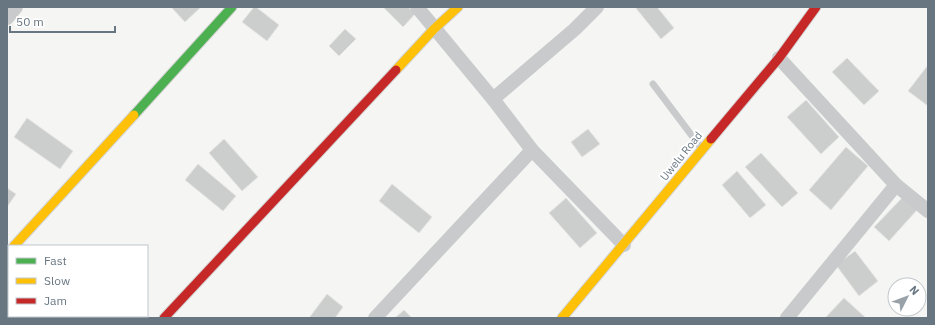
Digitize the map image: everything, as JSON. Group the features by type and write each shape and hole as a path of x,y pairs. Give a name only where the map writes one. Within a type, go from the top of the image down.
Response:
{"street":[{"path":"7,18 16,7"},
{"path":"15,245 232,7"},
{"path":"417,7 493,99 532,150 624,245"},
{"path":"164,318 434,29 458,7"},
{"path":"493,99 575,29 597,7"},
{"name":"Uwelu Road","path":"562,318 779,58 816,7"},
{"path":"779,58 896,185 928,211"},
{"path":"375,318 532,150"},
{"path":"787,318 896,185"}],"lane":[{"path":"653,84 702,149"}],"building":[{"path":"171,7 201,7 185,22"},
{"path":"254,7 279,25 267,41 242,22"},
{"path":"383,7 408,7 415,14 403,27"},
{"path":"635,7 657,7 674,28 661,39"},
{"path":"345,29 356,39 339,56 329,46"},
{"path":"847,58 879,91 864,105 832,72"},
{"path":"928,65 928,106 908,91"},
{"path":"806,100 839,137 821,154 787,117"},
{"path":"27,118 73,151 60,169 14,137"},
{"path":"588,129 600,144 582,157 571,142"},
{"path":"224,139 258,177 242,191 209,153"},
{"path":"846,147 868,166 831,210 809,190"},
{"path":"761,153 798,193 782,207 745,167"},
{"path":"198,164 236,196 223,211 185,180"},
{"path":"737,171 766,205 750,218 722,185"},
{"path":"392,184 432,217 419,233 379,201"},
{"path":"7,188 16,194 7,207"},
{"path":"903,197 917,210 889,241 874,227"},
{"path":"566,198 597,233 580,248 549,213"},
{"path":"855,251 878,281 859,296 836,265"},
{"path":"327,294 343,307 335,318 309,318"},
{"path":"844,298 866,318 825,318"},
{"path":"404,310 412,318 395,318"}],"traffic: fast":[{"path":"134,115 232,7"}],"traffic: slow":[{"path":"396,70 434,29 458,7"},
{"path":"15,245 134,115"},
{"path":"562,318 711,139"}],"traffic: jam":[{"path":"711,139 779,58 816,7"},
{"path":"164,318 396,70"}]}
